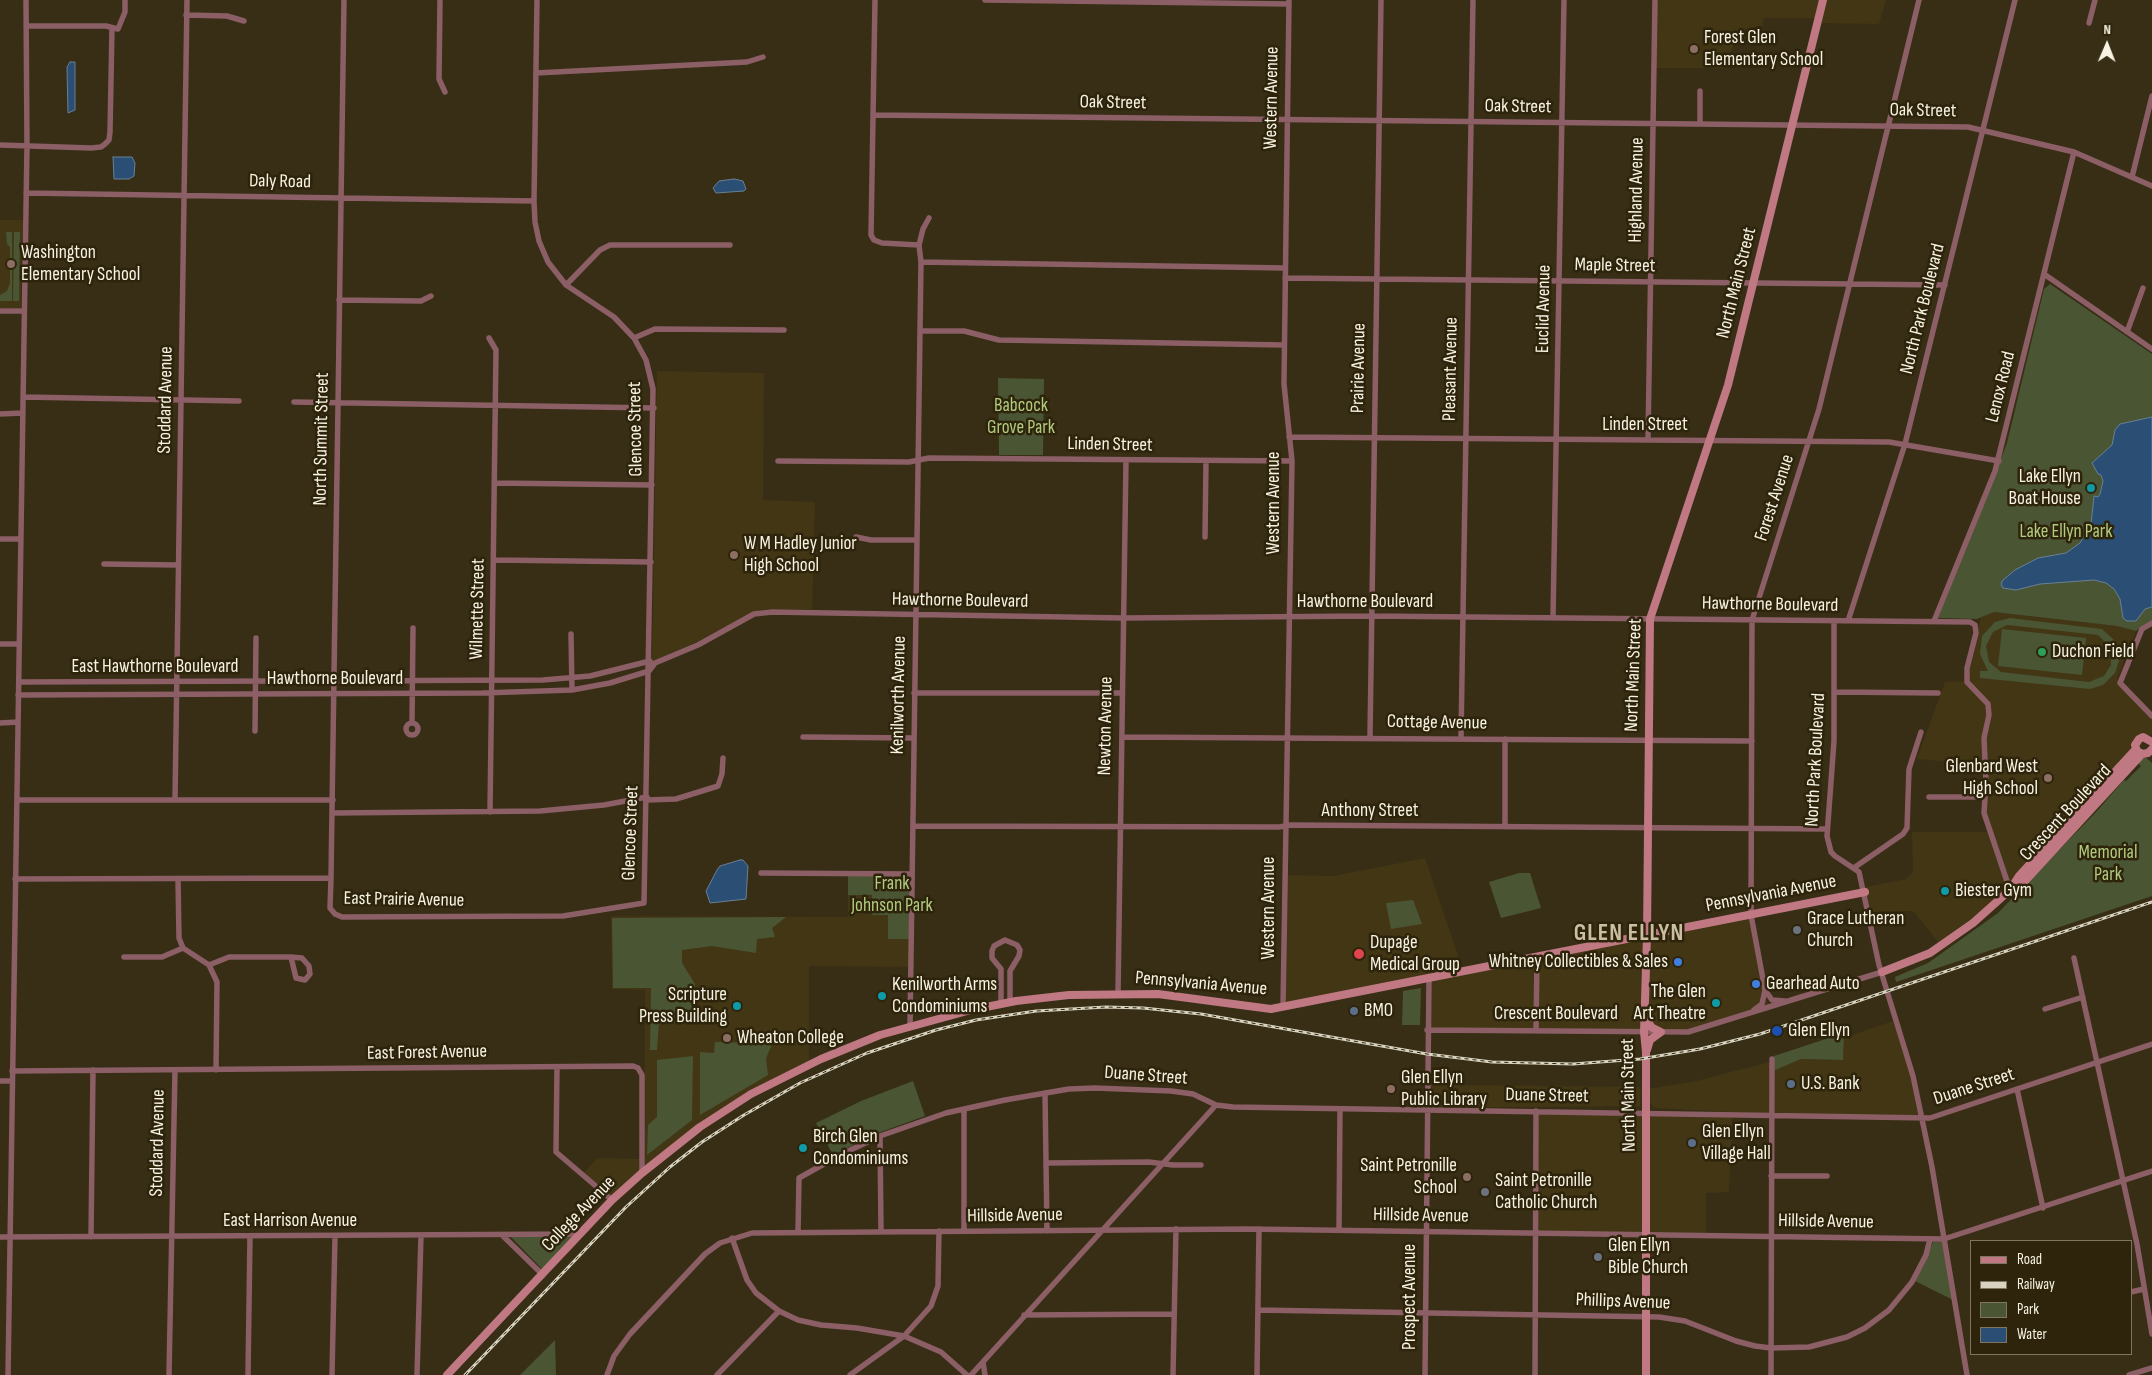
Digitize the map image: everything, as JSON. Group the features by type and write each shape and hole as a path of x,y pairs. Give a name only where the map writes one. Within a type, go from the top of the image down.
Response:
{"street":[{"path":"8,1375 17,800 18,605 21,539 27,145 26,0"},
{"path":"26,26 118,29 125,12 126,0"},
{"name":"Stoddard Avenue","path":"175,800 187,0"},
{"name":"North Summit Street","path":"330,878 344,0"},
{"path":"440,0 440,79 445,92"},
{"name":"Glencoe Street","path":"537,0 534,201 535,222 541,248 553,269 566,285 614,317 634,338 650,372 654,408 644,903"},
{"path":"875,0 871,235 874,240 919,246 923,229 929,218"},
{"path":"985,0 1289,2"},
{"name":"Prairie Avenue","path":"1370,737 1370,616 1381,0"},
{"name":"Pleasant Avenue","path":"1462,738 1462,617 1473,0"},
{"name":"Euclid Avenue","path":"1553,618 1564,0"},
{"name":"Highland Avenue","path":"1648,440 1655,0"},
{"name":"North Main Street","path":"1646,1375 1646,1052 1644,1032 1646,1016 1650,619 1711,441 1731,374 1823,0"},
{"name":"Forest Avenue","path":"1765,990 1751,915 1752,620 1819,409 1920,0"},
{"name":"North Park Boulevard","path":"1848,621 1905,444 2015,0"},
{"path":"2088,23 2094,0"},
{"name":"Western Avenue","path":"1283,1006 1292,461 1284,384 1289,2"},
{"path":"186,15 227,16 244,21"},
{"path":"0,145 101,147 109,140 112,28"},
{"path":"536,73 747,62 763,57"},
{"path":"1700,91 1700,124"},
{"path":"2132,177 2152,96"},
{"name":"Oak Street","path":"873,115 1968,127 2074,152 2152,186"},
{"name":"Lenox Road","path":"1934,621 1998,460 2074,152"},
{"name":"Daly Road","path":"26,192 534,201"},
{"path":"566,285 600,250 610,245 730,245"},
{"name":"Kenilworth Avenue","path":"910,1026 922,262 919,246"},
{"path":"922,262 1285,268"},
{"path":"2044,274 2152,349"},
{"name":"Maple Street","path":"1285,278 1945,285"},
{"path":"2127,332 2143,288"},
{"path":"339,300 421,300 431,296"},
{"path":"0,311 23,311"},
{"path":"634,338 655,329 784,330"},
{"path":"920,331 964,331 999,340 1284,345"},
{"name":"Wilmette Street","path":"490,338 496,350 490,812"},
{"path":"22,397 239,401"},
{"path":"294,402 654,408"},
{"path":"0,414 22,414"},
{"name":"Linden Street","path":"1289,437 1808,441 1905,444 1998,460"},
{"name":"Linden Street","path":"778,462 918,461 929,458 1292,461"},
{"name":"Newton Avenue","path":"1118,993 1126,460"},
{"path":"1205,537 1206,460"},
{"path":"495,483 652,485"},
{"path":"856,537 871,540 917,540"},
{"path":"0,539 21,539"},
{"path":"494,560 651,562"},
{"path":"104,564 178,565"},
{"name":"Hawthorne Boulevard","path":"18,695 413,694 572,690 610,683 649,671 656,663 698,645 754,614 772,612 916,616 1123,618 1370,616 1970,622 1975,625 1976,633 1966,675 1970,686 1982,696 1989,709 1984,738 1985,797"},
{"name":"North Park Boulevard","path":"1834,621 1834,741 1827,829 1831,852 1855,867"},
{"path":"2152,623 2142,629 2120,683 2152,716"},
{"path":"412,722 413,628"},
{"path":"571,634 572,690"},
{"path":"255,731 256,638"},
{"path":"0,644 19,644"},
{"name":"East Hawthorne Boulevard","path":"18,682 493,682 572,678 613,672 650,661"},
{"path":"1834,692 1938,693"},
{"path":"914,693 1122,693"},
{"path":"0,723 18,722"},
{"path":"1921,732 1909,769 1907,828 1903,834 1855,867 1859,872 1865,892 1882,972 1913,1076 1923,1117 1966,1375"},
{"path":"803,737 914,738"},
{"name":"Cottage Avenue","path":"1122,737 1370,737 1505,740 1752,741"},
{"name":"Crescent Boulevard","path":"1428,1030 1688,1032 1882,972 1930,953 1973,923 2010,890 2019,876 2148,751 2137,740 2150,738"},
{"path":"1505,740 1505,827"},
{"path":"332,813 490,812 583,808 647,796 647,800 676,799 718,786 722,774 723,758"},
{"path":"1929,797 1985,797 1985,819 2010,890"},
{"path":"17,800 332,800"},
{"name":"Anthony Street","path":"913,826 1827,829"},
{"path":"761,873 912,874"},
{"name":"East Prairie Avenue","path":"15,879 330,878 330,908 335,914 342,917 564,916 644,903"},
{"path":"178,879 178,930 183,948 209,964 217,987 216,1070"},
{"name":"Pennsylvania Avenue","path":"751,1094 836,1053 910,1026 953,1014 1010,1002 1069,995 1118,993 1194,997 1271,1008 1537,958 1865,892"},
{"path":"1001,1004 1001,969 992,958 992,951 994,946 1005,940 1017,945 1020,950 1019,956 1010,971 1010,1002"},
{"path":"124,957 162,957 183,948"},
{"path":"209,964 229,957 291,957"},
{"path":"1536,1030 1537,958"},
{"path":"2074,958 2123,1181 2152,1334"},
{"name":"Prospect Avenue","path":"1425,1375 1426,1110 1429,979"},
{"path":"1765,990 1772,1000 1785,1001"},
{"path":"1745,1014 1762,1004 1765,990"},
{"path":"2045,1009 2083,997"},
{"path":"1646,1016 1651,1027 1661,1032 1650,1040 1646,1052"},
{"name":"Duane Street","path":"798,1232 799,1178 880,1136 964,1109 1046,1093 1094,1088 1171,1091 1193,1094 1216,1105 1340,1109 1930,1118 2152,1044"},
{"path":"1771,1375 1772,1059"},
{"name":"East Forest Avenue","path":"216,1070 629,1066 638,1068 642,1075 642,1173"},
{"path":"557,1067 556,1152 612,1200"},
{"path":"12,1070 174,1070"},
{"path":"91,1237 93,1070"},
{"name":"Stoddard Avenue","path":"168,1375 174,1070 216,1070"},
{"path":"0,1081 12,1081"},
{"path":"2017,1089 2043,1208"},
{"path":"1046,1093 1047,1231"},
{"name":"College Avenue","path":"447,1375 612,1200 642,1173 700,1127 751,1094"},
{"path":"972,1375 1024,1315 1216,1105"},
{"path":"964,1109 964,1231"},
{"path":"1339,1230 1340,1109"},
{"path":"1535,1375 1534,1233 1536,1111"},
{"path":"880,1136 881,1231"},
{"path":"1046,1163 1201,1165"},
{"name":"Hillside Avenue","path":"607,1375 614,1356 630,1334 705,1254 720,1243 732,1238 768,1232 1259,1229 1944,1239 2152,1171"},
{"path":"1771,1176 1827,1176"},
{"path":"1173,1375 1176,1229"},
{"path":"1257,1375 1259,1229"},
{"path":"850,1375 904,1336 925,1314 934,1300 938,1286 939,1231"},
{"name":"East Harrison Avenue","path":"0,1237 581,1234"},
{"path":"418,1375 421,1235"},
{"path":"502,1235 543,1275"},
{"path":"248,1375 250,1236"},
{"path":"332,1375 335,1236"},
{"path":"732,1238 747,1280 756,1294 779,1311 798,1320 821,1325 880,1331 904,1336 941,1352 967,1375"},
{"name":"Phillips Avenue","path":"1258,1310 1646,1316 1683,1321 1736,1341 1771,1348 1822,1345 1847,1337 1872,1324 1889,1310 1912,1282 1926,1255 1930,1239"},
{"path":"2132,1292 2144,1289"},
{"path":"717,1375 779,1311"},
{"path":"1024,1315 1174,1314"},
{"path":"983,1362 985,1375"},
{"path":"2129,1375 2152,1368"}],"shaded area":[{"name":"Forest Glen Elementary School","path":"1657,0 1820,0 1815,18 1764,18 1762,26 1740,30 1724,68 1656,68"},
{"path":"1826,0 1886,0 1879,24 1819,23"},
{"name":"Washington Elementary School","path":"0,220 23,220 21,308 0,308"},
{"name":"W M Hadley Junior High School","path":"657,371 764,373 763,500 815,502 812,609 766,609 753,612 681,650 652,662"},
{"name":"Glenbard West High School","path":"1993,612 2117,626 2136,631 2117,679 2152,714 2152,734 2018,874 2007,890 1973,920 1940,944 1913,911 1870,912 1865,887 1906,879 1913,872 1912,832 1991,832 1986,818 1987,765 1917,759 1945,682 1968,681 1967,675 1981,617"},
{"path":"1425,858 1463,970 1284,1005 1286,875 1334,876"},
{"name":"Wheaton College","path":"848,895 872,895 910,939 910,967 809,966 809,1063 759,1087 644,1167 645,990 612,989 611,916 848,917"},
{"path":"1750,917 1768,1006 1688,1031 1648,1031 1648,937"},
{"path":"1646,937 1645,1030 1537,1029 1539,959"},
{"path":"1536,959 1534,1028 1430,1028 1431,980"},
{"path":"1896,1020 1921,1116 1773,1114 1773,1071 1801,1059 1842,1060 1843,1038"},
{"path":"1770,1062 1769,1114 1654,1108 1649,1101 1648,1089 1696,1081"},
{"path":"1429,1082 1460,1082 1460,1085 1641,1087 1640,1106 1428,1108"},
{"path":"1537,1113 1645,1114 1644,1233 1536,1231"},
{"path":"1648,1115 1732,1116 1729,1192 1706,1193 1706,1233 1647,1233"},
{"path":"597,1158 640,1159 640,1172 612,1199 583,1174"}],"green space":[{"path":"6,232 12,232 12,301 0,301 0,295 7,291 10,283 10,247 7,244"},
{"path":"14,232 20,232 19,301 13,301"},
{"name":"Lake Ellyn Park","path":"2050,284 2152,354 2152,620 2136,631 2117,626 1994,612 1977,619 1938,618 2007,443 2044,289"},
{"name":"Babcock Grove Park","path":"998,378 1044,379 1043,455 999,455"},
{"path":"2010,618 2102,629 2114,640 2118,649 2119,661 2115,673 2103,685 2090,689 1980,678 1980,671 1988,671 1980,654 1982,636 1995,622","holes":["2007,625 2098,635 2111,648 2111,665 2104,676 2089,682 2001,672 1989,662 1986,646 1993,632"]},
{"name":"Duchon Field","path":"2002,629 2086,638 2082,675 1998,666"},
{"name":"Memorial Park","path":"2145,757 2152,763 2152,896 1896,982 1895,977 1928,963 1998,913 2097,811 2124,780 2126,781 2141,766 2136,761"},
{"path":"1519,873 1530,873 1541,908 1501,918 1489,882"},
{"name":"Frank Johnson Park","path":"848,875 911,875 910,939 888,939 888,915 872,915 872,895 848,895"},
{"path":"1413,900 1422,924 1391,929 1386,903"},
{"path":"786,917 772,928 775,937 757,939 756,953 712,946 682,950 682,963 695,984 692,1023 659,1022 657,1050 650,1050 651,988 613,988 612,918"},
{"path":"1421,988 1420,1025 1402,1025 1403,991"},
{"path":"771,1032 771,1047 766,1058 768,1075 700,1115 700,1052 714,1053 715,1042 758,1043 758,1035"},
{"path":"1844,1033 1843,1060 1801,1059 1773,1071 1774,1056"},
{"path":"693,1056 692,1120 647,1155 648,1125 657,1117 657,1060"},
{"path":"913,1081 925,1116 878,1133 833,1155 816,1123 861,1101"},
{"path":"510,1236 577,1236 544,1271"},
{"path":"1933,1242 1943,1242 1953,1300 1915,1281"},
{"path":"555,1340 556,1375 520,1375"}],"water":[{"path":"70,62 75,62 75,110 68,113 67,67"},
{"path":"113,157 132,157 135,163 134,176 129,179 114,179"},
{"path":"734,179 743,181 746,189 744,191 716,193 713,188 719,181"},
{"path":"2152,417 2152,607 2145,609 2136,621 2127,621 2123,618 2120,599 2114,589 2106,583 2094,580 2040,584 2016,590 2003,588 2001,584 2003,580 2015,570 2038,558 2066,553 2080,543 2091,524 2094,496 2098,497 2100,494 2103,481 2092,463 2112,445 2115,430 2120,424"},
{"path":"743,860 748,866 746,899 710,903 706,891 717,870 720,866"}],"railway":[{"path":"465,1375 626,1207 670,1167 702,1142 800,1083 867,1053 936,1030 976,1020 1036,1011 1106,1007 1143,1008 1201,1014 1427,1054 1492,1062 1573,1064 1640,1059 1700,1049 1760,1034 2152,902"}],"place":[{"name":"Forest Glen Elementary School","path":"1694,49"},
{"name":"Washington Elementary School","path":"11,264"},
{"name":"Lake Ellyn Boat House","path":"2091,488"},
{"name":"W M Hadley Junior High School","path":"734,555"},
{"name":"Duchon Field","path":"2042,652"},
{"name":"Glenbard West High School","path":"2048,778"},
{"name":"Biester Gym","path":"1945,891"},
{"name":"Grace Lutheran Church","path":"1797,930"},
{"name":"Dupage Medical Group","path":"1359,954"},
{"name":"Whitney Collectibles & Sales","path":"1678,962"},
{"name":"Gearhead Auto","path":"1756,984"},
{"name":"Kenilworth Arms Condominiums","path":"882,996"},
{"name":"The Glen Art Theatre","path":"1716,1003"},
{"name":"Scripture Press Building","path":"737,1006"},
{"name":"BMO","path":"1354,1011"},
{"name":"Glen Ellyn","path":"1777,1031"},
{"name":"Wheaton College","path":"727,1038"},
{"name":"U.S. Bank","path":"1791,1084"},
{"name":"Glen Ellyn Public Library","path":"1391,1089"},
{"name":"Glen Ellyn Village Hall","path":"1692,1143"},
{"name":"Birch Glen Condominiums","path":"803,1148"},
{"name":"Saint Petronille School","path":"1467,1177"},
{"name":"Saint Petronille Catholic Church","path":"1485,1192"},
{"name":"Glen Ellyn Bible Church","path":"1598,1257"}],"district":[{"name":"GLEN ELLYN","path":"1629,934"}]}
